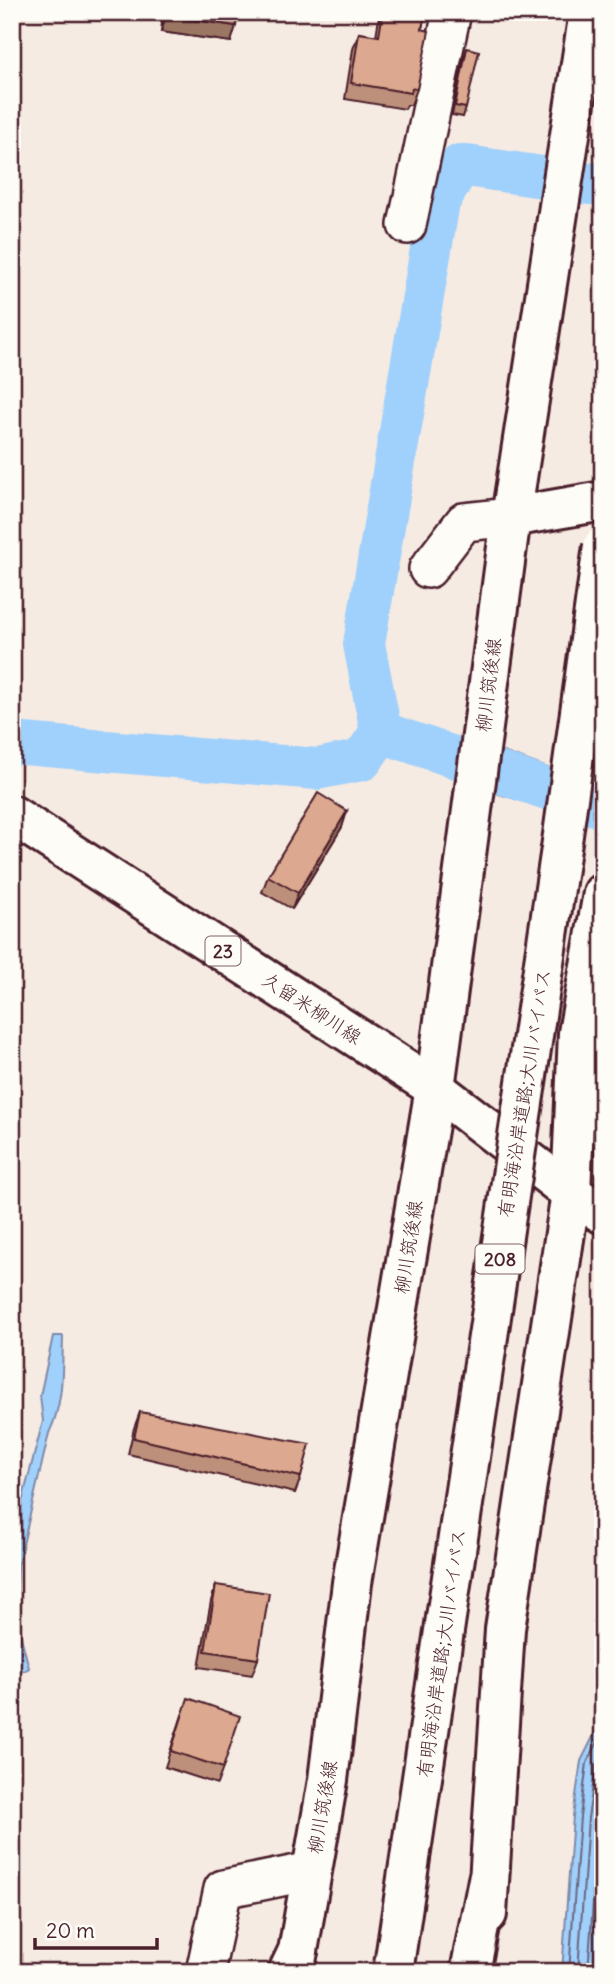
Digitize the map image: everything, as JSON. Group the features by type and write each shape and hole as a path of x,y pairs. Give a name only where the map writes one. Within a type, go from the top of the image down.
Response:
{"main road":[{"name":"柳川筑後線","path":"293,1965 328,1780 352,1583 435,1088 510,517 589,12"},
{"path":"510,517 603,501"},
{"name":"有明海沿岸道路;大川バイパス","path":"393,1972 563,835 603,545"},
{"name":"有明海沿岸道路;大川バイパス","path":"416,1972 603,709"},
{"name":"久留米柳川線","path":"12,814 435,1088 571,1194 603,1214"},
{"path":"485,1972 488,1880 506,1629 571,1194 578,1034 603,893"},
{"path":"470,1972 488,1880"}],"street":[{"path":"407,225 452,12"},
{"path":"428,569 464,522 510,517"},
{"path":"205,1972 223,1889 311,1871"}],"water":[{"path":"503,752 599,786 588,822 496,793"},
{"path":"53,1336 63,1336 60,1398 49,1433 18,1566 17,1601 21,1637 29,1668 24,1671 12,1667 12,1539 43,1421 40,1396"},
{"path":"603,1717 603,1972 562,1972 573,1816 581,1761"}],"building":[{"path":"167,12 238,12 236,26 166,16"},
{"path":"383,12 425,12 422,29 429,31 417,89 412,88 411,93 351,83 359,33 379,36"},
{"path":"467,48 479,51 466,108 455,106"},
{"path":"318,793 347,811 298,893 268,876"},
{"path":"140,1412 310,1444 301,1477 134,1438"},
{"path":"216,1585 269,1593 258,1659 205,1651"},
{"path":"188,1698 240,1716 223,1768 171,1751"}],"waterway":[{"path":"12,743 317,769 362,760 381,732 364,644 439,202 460,165 590,184 603,182"},
{"path":"381,732 603,808"}]}
